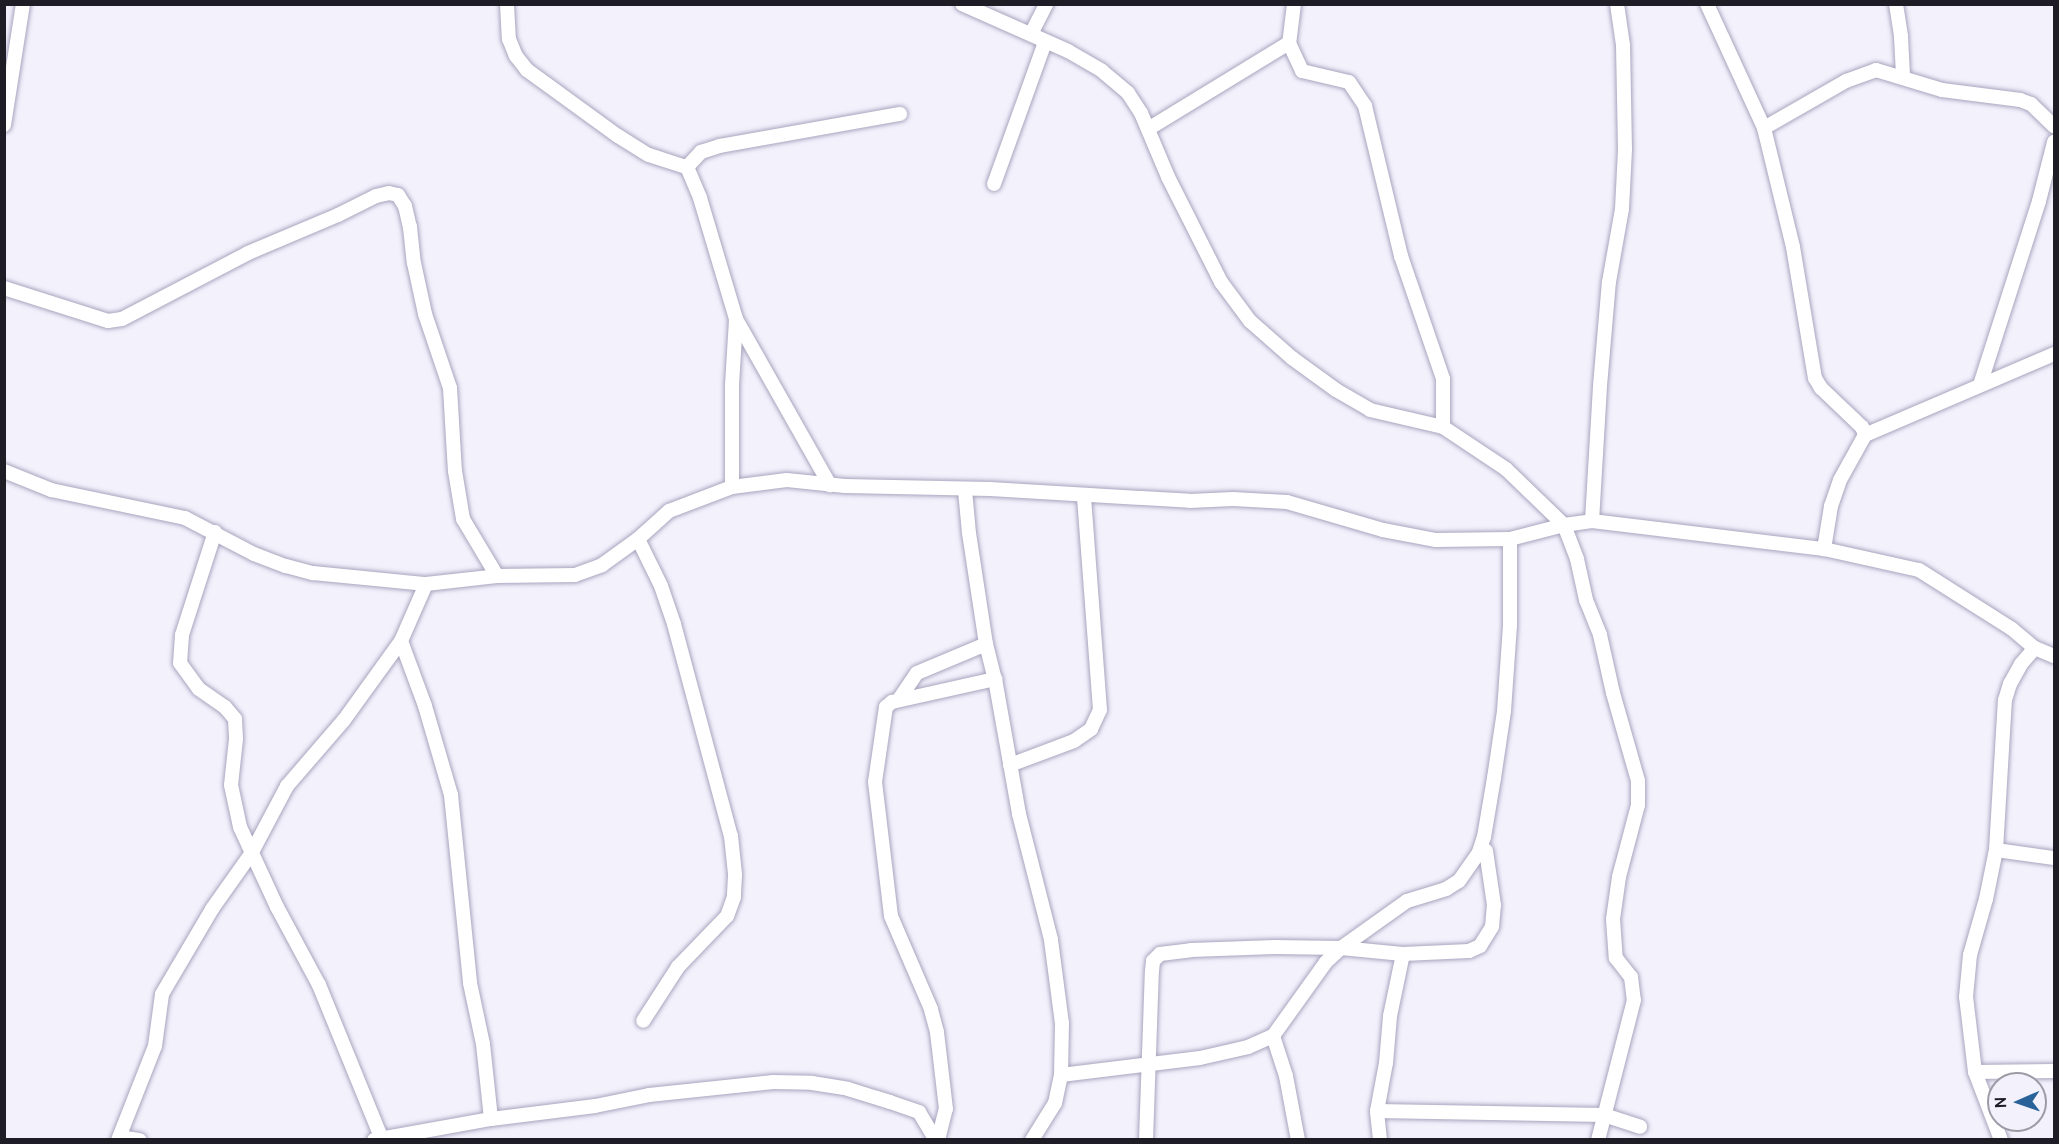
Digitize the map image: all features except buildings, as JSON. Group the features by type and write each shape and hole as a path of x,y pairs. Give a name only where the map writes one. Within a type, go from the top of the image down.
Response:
{"street":[{"path":"4,125 23,4"},
{"path":"507,4 509,39 516,56 527,70 649,154 687,167 700,198 736,319 790,410 830,485"},
{"path":"962,4 1068,51 1111,78 1128,93 1148,129 1168,177 1221,282 1250,321 1336,390 1370,410 1443,427 1506,469 1564,525 1577,559 1586,600 1600,634 1612,693 1638,781 1638,805 1619,877 1613,919 1616,958 1631,977 1634,1000 1598,1140"},
{"path":"1031,34 1046,4"},
{"path":"1294,4 1289,43 1302,71 1349,82 1365,106 1401,256 1443,379 1443,427"},
{"path":"1592,521 1600,386 1610,282 1622,208 1625,149 1623,45 1617,4"},
{"path":"1707,4 1764,128 1792,247 1815,378 1821,388 1862,427 1865,435"},
{"path":"1896,4 1903,76"},
{"path":"994,184 1046,42"},
{"path":"1148,129 1289,43"},
{"path":"1764,128 1856,77 1876,70 1903,76 1942,90 2020,100 2031,104 2055,126"},
{"path":"687,167 701,152 720,146 900,114"},
{"path":"1980,385 2039,201 2055,142"},
{"path":"4,288 108,321 122,319 248,253 338,215 376,196 389,193 398,195 405,206 411,227 414,263 425,314 450,388 455,471 463,519 497,576"},
{"path":"732,487 732,385 736,319"},
{"path":"1824,549 1831,506 1837,489 1865,435 2055,354"},
{"path":"4,471 51,490 185,518 254,554 313,573 426,584 497,576 575,575 602,565 638,539 669,511 732,487 788,480 830,485 1287,502 1383,530 1436,540 1510,539 1564,525 1592,521 1824,549 1919,570 2012,629 2035,648 2055,656"},
{"path":"966,490 969,533 986,644 995,680 1019,814 1052,940 1062,1023 1060,1075 1055,1103 1032,1140"},
{"path":"1010,765 1074,741 1091,729 1100,710 1084,496"},
{"path":"214,532 182,635 180,663 200,689 225,707 235,719 236,739 231,785 240,827 251,854 319,985 377,1138 491,1119 595,1106 649,1095 773,1082 812,1083 848,1089 919,1112 937,1140"},
{"path":"638,539 661,586 674,624 731,836 735,875 734,897 727,916 678,967 643,1021"},
{"path":"1060,1075 1150,1066 1200,1058 1248,1047 1273,1036 1326,962 1341,948 1407,902 1426,893 1446,889 1459,881 1479,852 1485,837 1504,711 1510,626 1510,539"},
{"path":"140,1140 119,1138 155,1046 162,994 212,909 251,854 287,786 344,720 400,640 426,584"},
{"path":"400,640 425,706 451,795 470,983 483,1044 491,1119"},
{"path":"900,698 917,673 986,644"},
{"path":"2001,1140 1975,1072 1966,997 1970,955 1986,899 1996,850 2005,700 2010,684 2035,648"},
{"path":"937,1140 946,1109 937,1032 931,1009 891,916 875,782 886,707 900,698 995,680"},
{"path":"1996,850 2055,858"},
{"path":"1146,1140 1152,971 1153,961 1160,954 1191,950 1275,946 1341,948 1403,954 1469,951 1485,940 1492,927 1494,905 1486,851"},
{"path":"1380,1140 1377,1111 1386,1063 1390,1016 1403,954"},
{"path":"1273,1036 1286,1076 1298,1140"},
{"path":"1975,1072 2055,1071"},
{"path":"1377,1111 1604,1115 1640,1127"}]}
